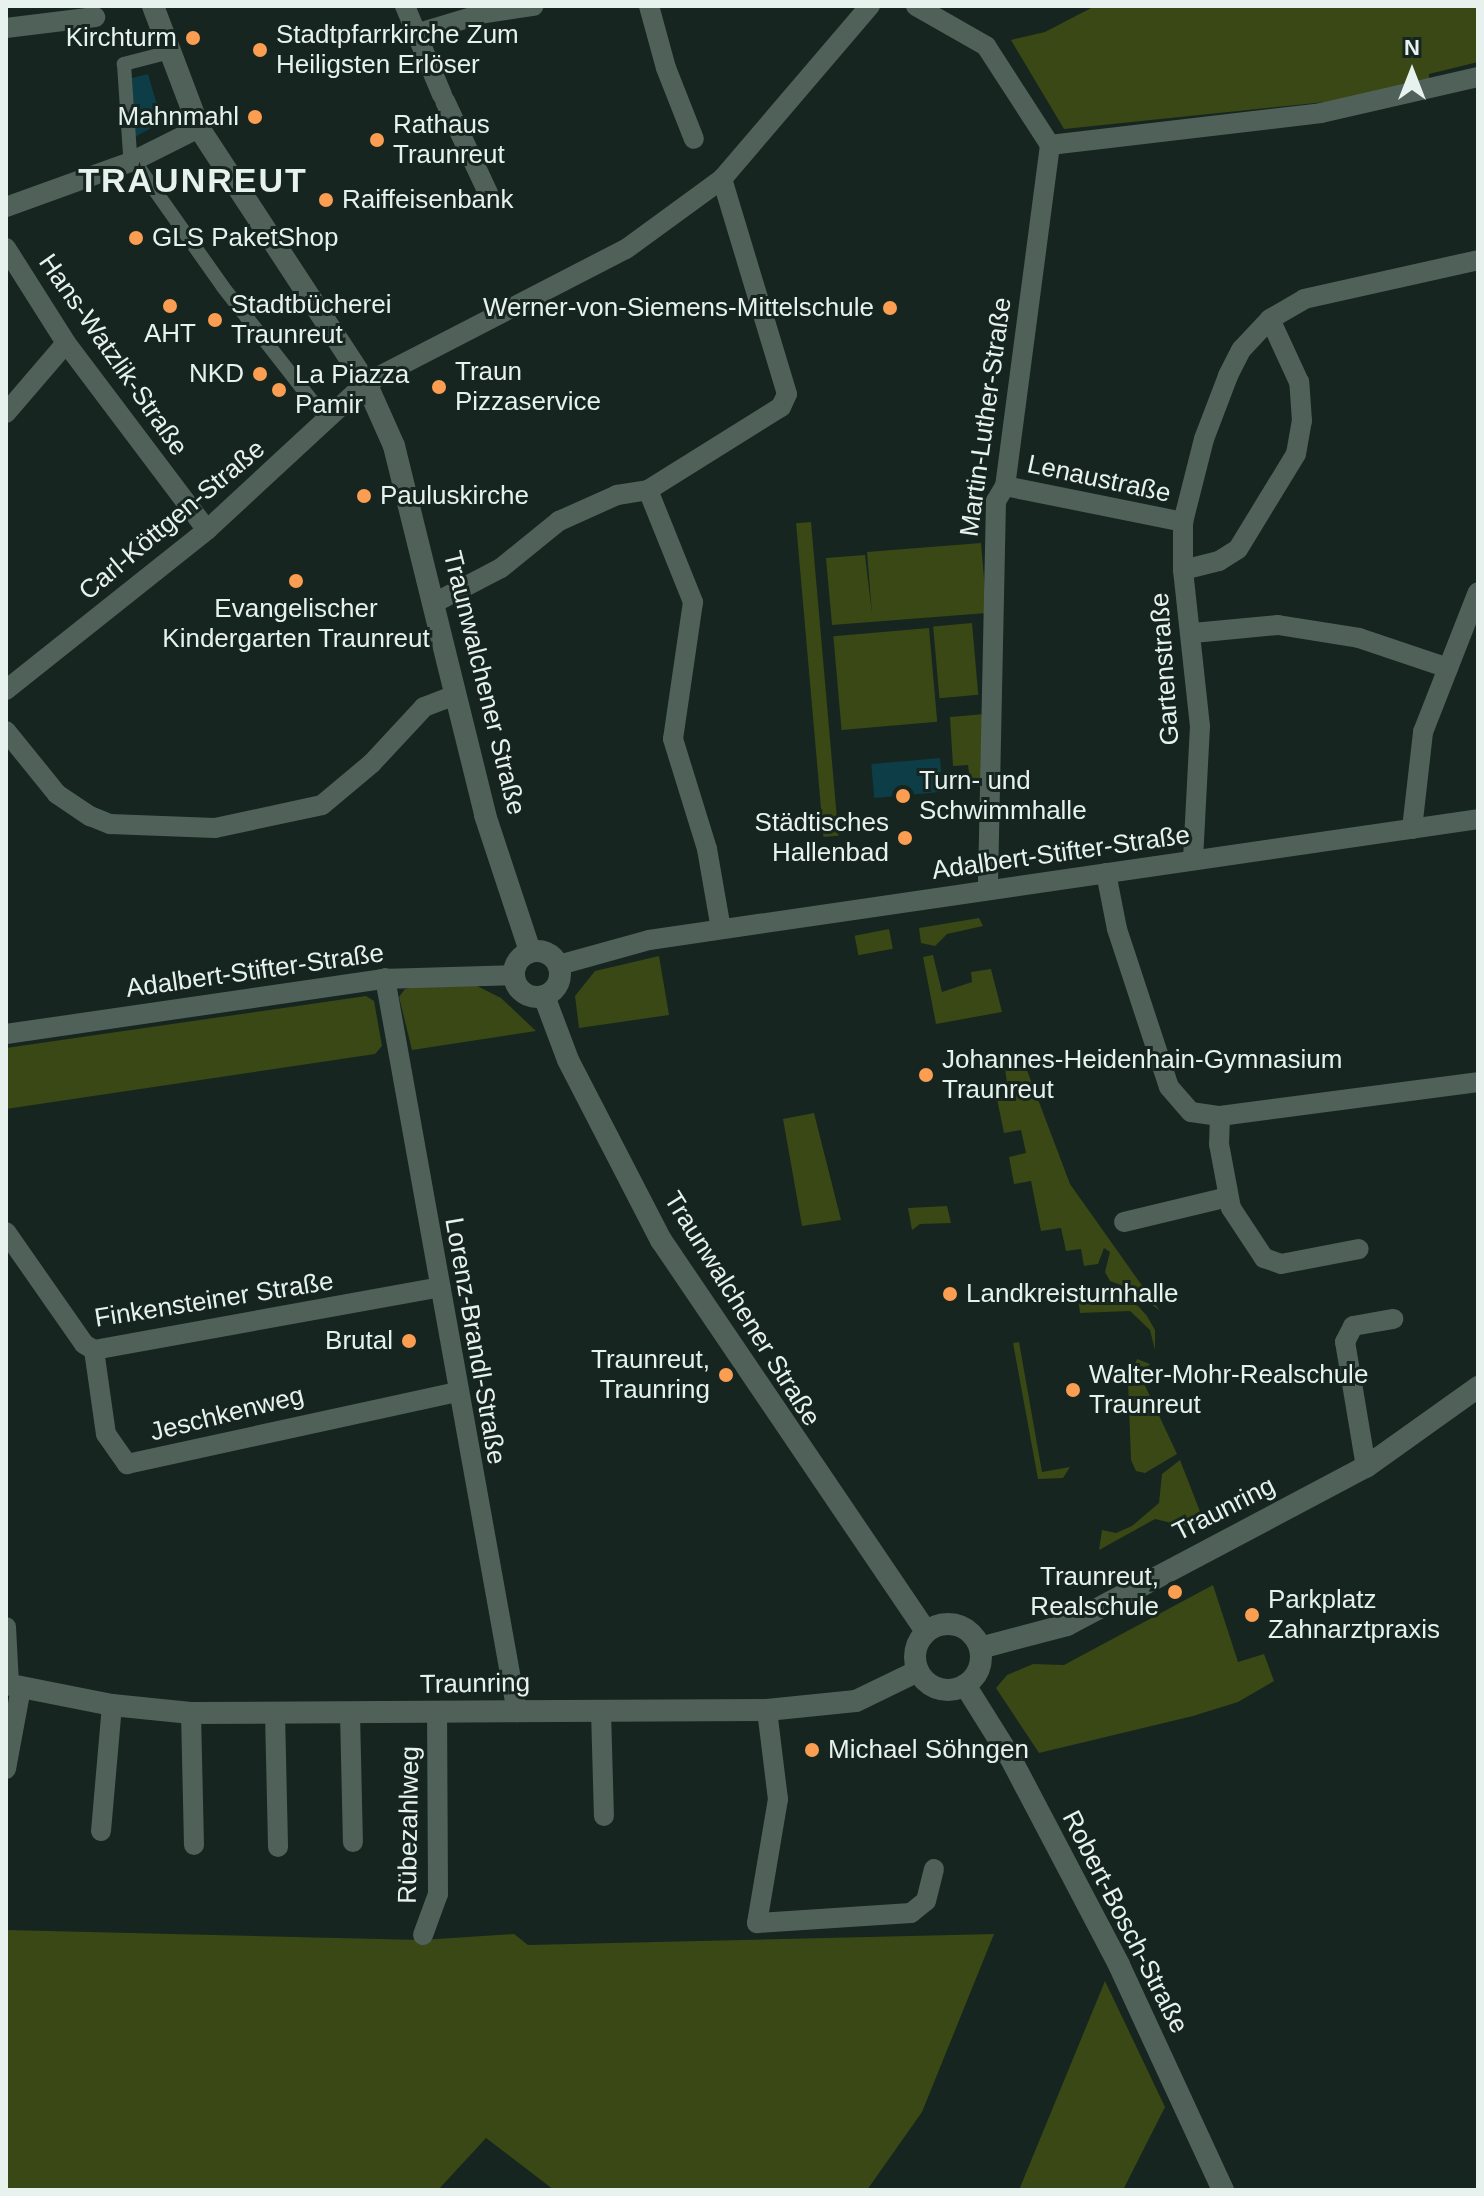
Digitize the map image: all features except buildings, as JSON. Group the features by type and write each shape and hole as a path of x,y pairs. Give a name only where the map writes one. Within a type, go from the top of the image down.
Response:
{"main road":[{"name":"Traunwalchener Straße","path":"153,6 199,128 366,383 403,473 485,815 530,951"},
{"path":"530,951 550,954 559,965 560,980 544,996 523,993 513,975 518,960 530,951"},
{"name":"Traunwalchener Straße","path":"544,996 568,1060 661,1240 926,1632"},
{"name":"Traunring","path":"980,1648 1067,1625 1366,1467 1478,1387"},
{"path":"957,1625 974,1636 980,1648 979,1669 965,1685 938,1688 918,1671 916,1648 926,1632 957,1625"},
{"name":"Traunring","path":"12,1685 112,1705 191,1713 767,1710 856,1701 918,1671"},
{"name":"Robert-Bosch-Straße","path":"965,1685 1010,1757 1119,1965 1223,2190"}],"street":[{"path":"405,6 488,193"},
{"path":"415,34 485,13 533,6"},
{"path":"649,6 666,68 694,139"},
{"name":"Carl-Köttgen-Straße","path":"6,690 207,530 366,383 626,249 722,179 870,6"},
{"path":"916,6 969,33 992,52 1050,145 1321,113 1478,77"},
{"path":"6,28 95,17"},
{"path":"170,52 124,64 133,161 223,287 326,419"},
{"path":"6,207 133,161 199,128"},
{"name":"Martin-Luther-Straße","path":"988,890 996,501 1005,486 1050,145"},
{"path":"436,602 501,568 559,521 617,495 648,490 771,417 787,394 722,179"},
{"name":"Hans-Watzlik-Straße","path":"6,248 66,343 207,530"},
{"name":"Gartenstraße","path":"1193,860 1200,726 1193,633 1183,570 1183,522 1204,439 1228,376 1241,350 1270,319 1304,299 1478,260"},
{"path":"211,297 223,287"},
{"name":"Gartenstraße","path":"1183,570 1219,561 1238,549 1296,454 1302,421 1299,382 1270,319"},
{"path":"6,413 66,343"},
{"name":"Lenaustraße","path":"1005,486 1183,522"},
{"path":"648,490 693,602 673,739 707,849 721,929"},
{"path":"1412,829 1423,732 1478,592"},
{"path":"1193,633 1278,625 1359,638 1448,668"},
{"path":"6,731 57,794 90,816 110,824 215,828 322,805 372,763 415,715 435,700 456,695"},
{"name":"Adalbert-Stifter-Straße","path":"559,965 625,945 721,929 1478,819"},
{"path":"1106,873 1117,929 1169,1087 1191,1112 1220,1116 1478,1082"},
{"name":"Adalbert-Stifter-Straße","path":"6,1034 385,978 513,975"},
{"name":"Lorenz-Brandl-Straße","path":"385,978 517,1712"},
{"path":"1220,1116 1219,1144 1228,1197 1264,1258 1281,1264 1359,1249"},
{"path":"1124,1222 1228,1197"},
{"name":"Finkensteiner Straße","path":"6,1232 84,1344 94,1350 440,1287"},
{"path":"1366,1467 1345,1342 1353,1326 1393,1319"},
{"name":"Jeschkenweg","path":"94,1350 106,1434 127,1464 458,1392"},
{"path":"6,1627 12,1685 6,1769"},
{"path":"101,1831 112,1705"},
{"path":"767,1710 778,1799 757,1923 911,1913 926,1901 934,1869"},
{"path":"601,1711 604,1816"},
{"path":"191,1713 194,1845"},
{"path":"275,1713 278,1847"},
{"path":"350,1713 353,1842"},
{"name":"Rübezahlweg","path":"423,1935 438,1894 437,1713"}],"green space":[{"path":"1095,6 1478,6 1478,62 1429,74 1429,83 1354,99 1064,129 1011,40 1045,32"},
{"path":"811,522 838,836 824,837 796,523"},
{"path":"981,543 987,613 832,625 826,558 865,555 872,614 867,552"},
{"path":"972,623 978,695 939,698 933,626"},
{"path":"929,628 937,722 842,730 833,636"},
{"path":"985,714 984,780 970,781 968,765 953,766 950,717"},
{"path":"979,918 983,926 947,934 935,946 921,943 919,928"},
{"path":"889,929 893,949 858,955 855,936"},
{"path":"933,955 942,992 972,982 971,972 991,969 1002,1012 936,1024 923,957"},
{"path":"659,956 669,1015 579,1028 575,996 595,971"},
{"path":"427,985 475,985 501,998 536,1031 412,1050 399,997 405,989"},
{"path":"366,996 374,1001 382,1046 375,1054 6,1109 6,1048"},
{"path":"1025,1065 1070,1184 1160,1311 1134,1290 1110,1281 1105,1272 1110,1252 1104,1248 1098,1264 1084,1266 1081,1249 1066,1251 1061,1228 1041,1231 1031,1181 1014,1184 1009,1157 1026,1153 1021,1130 1004,1133 997,1099 1009,1096 1005,1069"},
{"path":"814,1113 841,1220 802,1226 783,1119"},
{"path":"947,1206 951,1223 920,1224 912,1230 908,1208"},
{"path":"1108,1293 1138,1306 1147,1316 1155,1330 1155,1350 1150,1330 1130,1311 1080,1313 1078,1297"},
{"path":"1019,1342 1042,1472 1070,1467 1063,1478 1038,1479 1013,1343"},
{"path":"1137,1359 1150,1364 1140,1375 1177,1454 1145,1473 1136,1471 1131,1460 1128,1381"},
{"path":"1180,1460 1201,1514 1215,1510 1216,1515 1188,1527 1155,1519 1099,1550 1102,1530 1116,1533 1132,1526 1159,1503 1162,1474"},
{"path":"1213,1585 1238,1662 1264,1654 1274,1681 1238,1702 1193,1716 1039,1753 996,1688 1007,1675 1033,1664 1064,1665"},
{"path":"6,1930 421,1940 514,1934 528,1945 994,1934 922,2112 867,2190 554,2190 486,2138 438,2190 6,2190"},
{"path":"1105,1981 1165,2107 1123,2190 1019,2190"}],"water":[{"path":"148,74 162,122 135,137 132,78"},
{"path":"940,758 943,792 874,798 871,764"}],"place":[{"name":"Kirchturm","path":"193,38"},
{"name":"Stadtpfarrkirche Zum Heiligsten Erlöser","path":"260,50"},
{"name":"Mahnmahl","path":"255,117"},
{"name":"Rathaus Traunreut","path":"377,140"},
{"name":"Raiffeisenbank","path":"326,200"},
{"name":"GLS PaketShop","path":"136,238"},
{"name":"AHT","path":"170,306"},
{"name":"Werner-von-Siemens-Mittelschule","path":"890,308"},
{"name":"Stadtbücherei Traunreut","path":"215,320"},
{"name":"NKD","path":"260,374"},
{"name":"Traun Pizzaservice","path":"439,387"},
{"name":"La Piazza Pamir","path":"279,390"},
{"name":"Pauluskirche","path":"364,496"},
{"name":"Evangelischer Kindergarten Traunreut","path":"296,581"},
{"name":"Turn- und Schwimmhalle","path":"903,796"},
{"name":"Städtisches Hallenbad","path":"905,838"},
{"name":"Johannes-Heidenhain-Gymnasium Traunreut","path":"926,1075"},
{"name":"Landkreisturnhalle","path":"950,1294"},
{"name":"Brutal","path":"409,1341"},
{"name":"Traunreut, Traunring","path":"726,1375"},
{"name":"Walter-Mohr-Realschule Traunreut","path":"1073,1390"},
{"name":"Traunreut, Realschule","path":"1175,1592"},
{"name":"Parkplatz Zahnarztpraxis","path":"1252,1615"},
{"name":"Michael Söhngen","path":"812,1750"}],"district":[{"name":"TRAUNREUT","path":"193,181"}]}
